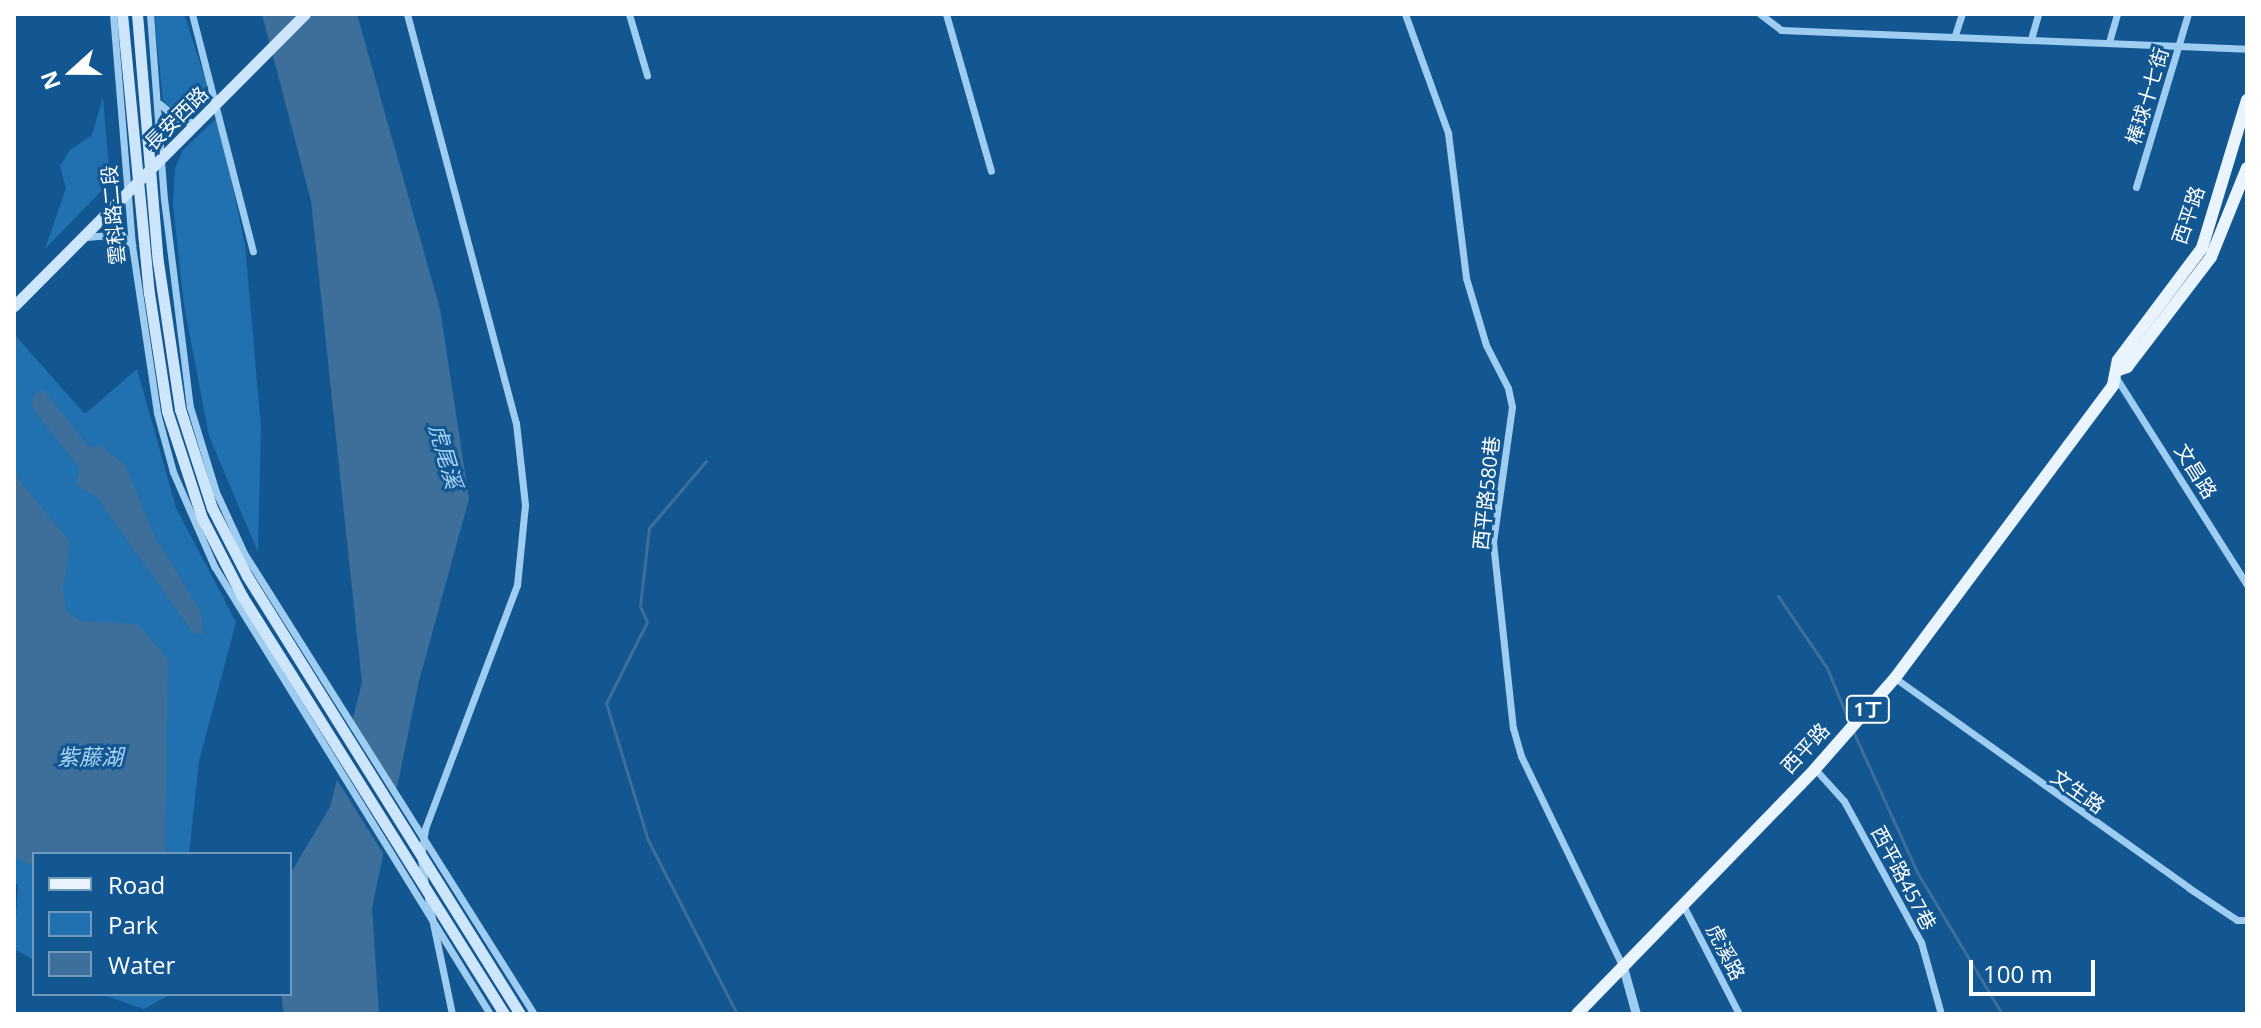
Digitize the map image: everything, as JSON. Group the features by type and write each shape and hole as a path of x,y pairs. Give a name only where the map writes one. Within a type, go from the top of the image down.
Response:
{"main road":[{"name":"雲科路二段","path":"122,14 139,183 173,410"},
{"name":"雲科路二段","path":"137,14 173,410"},
{"name":"長安西路","path":"14,306 139,183 163,153 305,14"},
{"name":"西平路","path":"2117,373 2118,360 2202,248 2247,100"},
{"name":"西平路","path":"1577,1014 1815,769 1895,678 2117,373 2127,367 2211,257 2247,168"},
{"path":"173,410 202,518 242,596 504,1014"},
{"path":"173,410 212,508 241,565 520,1014"}],"street":[{"name":"雲科路二段","path":"113,14 132,245 173,410"},
{"path":"150,14 163,153 173,472 214,566 490,1014"},
{"path":"192,14 223,97 253,251"},
{"path":"407,14 516,423 525,505 517,585 447,762 421,859 452,1014"},
{"path":"629,14 647,75"},
{"path":"946,14 991,171"},
{"name":"西平路580巷","path":"1405,14 1448,133 1466,278 1486,345 1508,388 1512,407 1493,542 1513,728 1521,756 1623,967"},
{"path":"1760,14 1781,30 2247,49"},
{"path":"1955,35 1962,14"},
{"path":"2031,39 2038,14"},
{"path":"2109,42 2117,14"},
{"name":"棒球十七街","path":"2136,187 2188,14"},
{"path":"158,102 176,118 195,123"},
{"path":"83,238 107,232 121,234 132,245"},
{"name":"文昌路","path":"2117,373 2247,585"},
{"path":"173,410 244,553 534,1014"},
{"name":"文生路","path":"1895,678 2189,888 2237,920 2247,920"},
{"name":"西平路457巷","path":"1815,769 1844,801 1921,942 1941,1014"},
{"name":"虎溪路","path":"1683,905 1739,1014"},
{"path":"1623,967 1636,1014"}],"green space":[{"path":"154,14 184,14 211,96 188,117 172,111 163,100"},
{"path":"103,97 110,182 45,249 66,188 60,166 70,150 92,135"},
{"path":"218,117 245,245 261,428 258,552 209,436 184,305 173,205 175,168 183,150"},
{"path":"14,334 85,414 137,369 176,508 236,622 199,761 189,852 32,852 32,959 14,949 18,885 14,882"},
{"path":"106,996 167,996 144,1009"}],"water":[{"name":"虎尾溪","path":"262,14 357,14 440,309 469,499 419,681 372,908 379,1014 284,1014 281,996 292,996 292,871 330,807 362,683 311,201"},
{"path":"43,389 89,447 102,446 125,465 155,537 200,610 203,634 193,633 97,497 76,485 80,469 32,407 33,396"},
{"name":"紫藤湖","path":"14,474 70,542 63,590 66,611 80,621 138,624 168,660 165,852 32,852 32,866 14,856"}],"pier":[{"path":"349,717 399,795 386,858 334,775"}],"waterway":[{"path":"706,461 649,528 640,606 647,622 606,703 648,840 737,1014"},
{"path":"1778,596 1827,668 1850,724"},
{"path":"1853,731 1917,872 2002,1014"}]}
